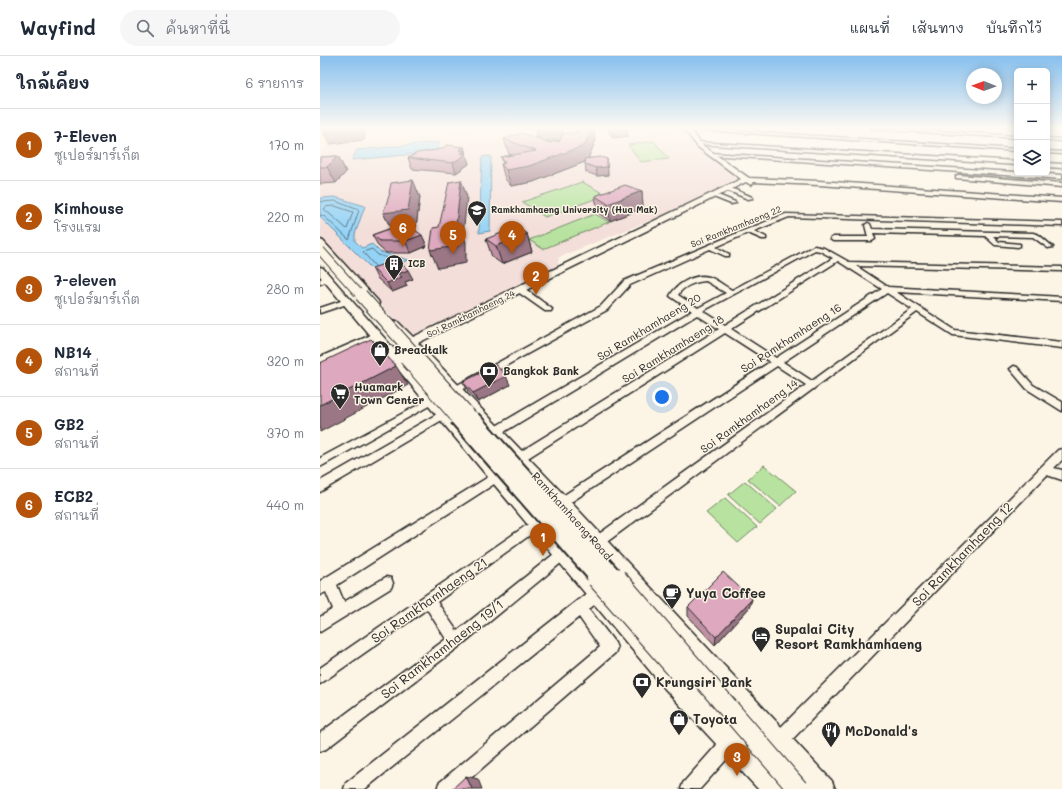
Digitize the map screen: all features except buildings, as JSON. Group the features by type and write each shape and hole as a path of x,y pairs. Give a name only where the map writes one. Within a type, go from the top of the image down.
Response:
{"main road":[{"path":"723,163 743,178 755,182"},
{"name":"Soi Ramkhamhaeng 24","path":"393,355 412,342 690,208 743,178"},
{"path":"729,187 755,182 1034,200 1062,200"},
{"path":"1034,200 1062,204"},
{"name":"Soi Ramkhamhaeng 24","path":"552,274 569,257 690,208"},
{"path":"586,250 577,256 582,257 621,242"},
{"name":"Ramkhamhaeng Road","path":"320,243 455,390 562,503 596,542 824,789"},
{"name":"Ramkhamhaeng Road","path":"320,250 582,539 798,789"},
{"name":"Ramkhamhaeng Road","path":"320,260 682,674 777,789"},
{"path":"320,270 324,280 347,301 498,476 597,594 729,744 773,789"},
{"path":"460,433 483,420"}],"street":[{"path":"754,163 845,169"},
{"path":"853,163 1014,174"},
{"path":"1050,165 1062,166"},
{"path":"1037,176 1042,183"},
{"path":"1049,176 1062,177"},
{"path":"954,177 1062,184"},
{"path":"729,187 750,198"},
{"path":"713,195 733,203"},
{"name":"Soi Ramkhamhaeng 22","path":"455,390 604,308 627,283 748,231 788,216 1062,224"},
{"path":"834,239 872,239 871,231 865,218"},
{"path":"748,231 764,238"},
{"path":"871,231 1033,235 1037,236 1050,247"},
{"path":"987,234 997,244 1018,245"},
{"path":"711,247 726,255"},
{"name":"Soi Ramkhamhaeng 20","path":"495,432 696,312 810,248 818,248 838,258"},
{"path":"838,258 888,289 945,328 961,334 1062,345"},
{"name":"Soi Ramkhamhaeng 18","path":"519,458 838,258"},
{"path":"848,264 1061,270"},
{"path":"732,293 707,279 702,278 697,279 675,292 674,296 677,300 812,385"},
{"path":"888,289 1062,299"},
{"name":"Soi Ramkhamhaeng 16","path":"562,503 888,289"},
{"path":"521,290 548,308"},
{"path":"320,312 347,301"},
{"name":"Soi Ramkhamhaeng 14","path":"596,542 917,309"},
{"path":"323,357 376,336"},
{"path":"323,357 334,364"},
{"path":"1014,369 1030,387 1062,407"},
{"path":"320,463 433,400"},
{"path":"320,487 444,414"},
{"name":"Soi Ramkhamhaeng 12","path":"779,741 1062,453"},
{"path":"1044,470 1062,476"},
{"path":"341,611 325,585 498,476"},
{"name":"Soi Ramkhamhaeng 21","path":"320,677 537,523"},
{"name":"Soi Ramkhamhaeng 19/1","path":"320,743 455,641 563,554"},
{"path":"320,625 386,583"},
{"path":"352,789 597,594"},
{"path":"429,601 455,641"},
{"path":"445,789 610,648 580,608"},
{"path":"689,789 729,744"}],"shaded area":[{"name":"Ramkhamhaeng University (Hua Mak)","path":"320,163 720,163 739,178 661,216 559,257 557,268 411,338 320,238"}],"green space":[{"path":"582,182 606,195 545,217 522,202"},
{"path":"595,214 609,222 543,249 529,240"},
{"path":"764,465 796,491 780,506 748,479"},
{"path":"745,481 777,509 760,524 728,495"},
{"path":"725,498 757,527 738,543 706,513"}],"water":[{"path":"482,163 491,163 490,231 479,233"},
{"path":"335,197 365,206 355,234 355,241 362,248 372,244 380,252 409,260 375,272 320,217 320,198"}],"place":[{"name":"Ramkhamhaeng University (Hua Mak)","path":"477,227"},
{"name":"ECB2","path":"403,247"},
{"name":"GB2","path":"453,254"},
{"name":"NB14","path":"512,254"},
{"name":"ICB","path":"394,281"},
{"name":"Kimhouse","path":"536,295"},
{"name":"Breadtalk","path":"380,367"},
{"name":"Bangkok Bank","path":"489,388"},
{"name":"Huamark Town Center","path":"340,410"},
{"name":"7-Eleven","path":"543,556"},
{"name":"Yuya Coffee","path":"672,610"},
{"name":"Supalai City Resort Ramkhamhaeng","path":"761,653"},
{"name":"Krungsiri Bank","path":"642,699"},
{"name":"Toyota","path":"679,736"},
{"name":"McDonald's","path":"831,748"},
{"name":"7-eleven","path":"737,776"}]}
